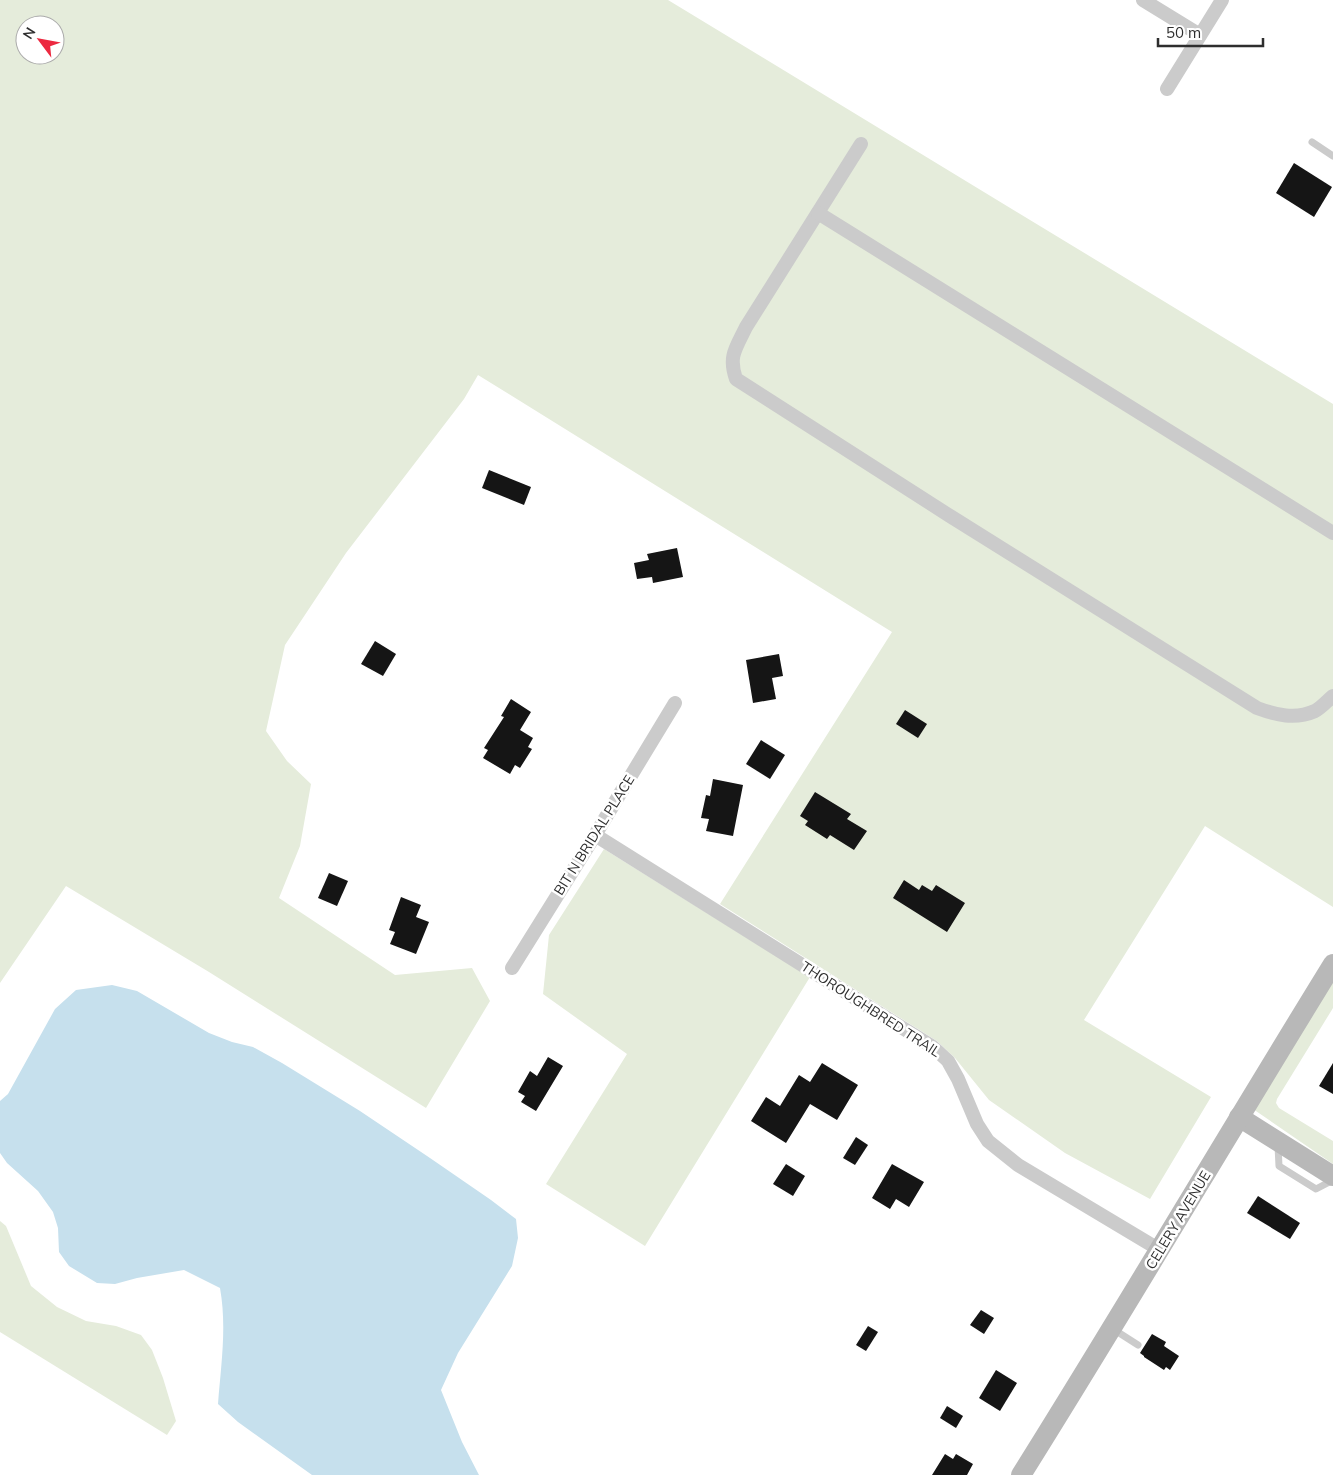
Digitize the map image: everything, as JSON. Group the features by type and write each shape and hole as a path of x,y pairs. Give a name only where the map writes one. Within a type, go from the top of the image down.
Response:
{"main road":[{"name":"CELERY AVENUE","path":"1021,1475 1112,1329 1333,964"},
{"path":"1239,1117 1333,1176"}],"street":[{"path":"1143,0 1200,35"},
{"path":"1167,89 1222,0"},
{"path":"861,144 746,327 734,351 732,366 736,379 942,511 1257,708 1276,715 1298,716 1316,711 1333,696"},
{"path":"818,212 1333,533"},
{"name":"BIT N BRIDAL PLACE","path":"512,968 675,702"},
{"name":"THOROUGHBRED TRAIL","path":"595,835 933,1047 948,1061 958,1079 977,1124 988,1141 1018,1165 1160,1250"}],"lane":[{"path":"1312,142 1333,156"},
{"path":"1277,1141 1279,1166 1316,1189 1333,1180"},
{"path":"1112,1329 1138,1345"}],"green space":[{"path":"0,0 668,0 1333,404 1333,907 1205,826 1084,1020 1211,1097 1150,1199 1065,1153 989,1100 955,1058 937,1041 720,904 892,632 478,375 464,399 346,553 285,645 266,731 287,761 311,784 300,846 279,898 395,975 472,968 490,1001 426,1108 209,972 66,886 0,983"},
{"path":"604,849 810,977 645,1246 546,1184 627,1054 543,994 549,935"},
{"path":"1333,980 1333,1008 1276,1103 1279,1108 1333,1141 1333,1164 1253,1109"},
{"path":"0,1221 6,1226 31,1286 57,1307 86,1321 116,1326 141,1335 152,1350 176,1421 167,1435 0,1332"}],"water":[{"path":"112,985 137,991 209,1033 232,1042 253,1047 282,1063 360,1111 516,1219 518,1238 512,1266 458,1353 441,1390 462,1442 479,1475 312,1475 238,1422 218,1404 223,1332 220,1288 184,1270 137,1278 115,1284 97,1283 69,1266 59,1252 58,1228 53,1212 38,1191 7,1163 0,1153 0,1101 8,1094 55,1009 76,990"}],"building":[{"path":"1294,163 1332,187 1314,217 1276,193"},
{"path":"489,470 531,487 524,505 482,488"},
{"path":"677,548 683,577 653,583 652,577 637,579 634,563 649,560 647,554"},
{"path":"375,641 396,654 383,676 361,664"},
{"path":"779,654 783,676 772,678 776,699 753,703 746,660"},
{"path":"511,699 531,712 520,730 533,738 528,747 532,749 520,768 515,765 510,774 483,758 488,750 484,748 504,717 501,716"},
{"path":"905,710 927,724 918,738 896,724"},
{"path":"761,740 785,755 770,779 746,764"},
{"path":"713,779 743,785 733,836 706,831 709,819 701,818 706,795 710,796"},
{"path":"815,792 851,814 847,819 867,831 854,850 830,835 827,839 805,825 808,821 800,816"},
{"path":"329,873 348,881 337,906 318,898"},
{"path":"904,880 919,890 922,885 932,891 936,885 965,903 947,932 893,898"},
{"path":"401,897 421,905 416,917 429,922 416,954 390,944 395,932 389,930"},
{"path":"548,1057 563,1066 536,1111 521,1102 525,1096 518,1092 530,1071 537,1076"},
{"path":"822,1063 858,1085 837,1120 810,1104 786,1143 751,1121 766,1097 780,1106 799,1075 810,1082"},
{"path":"1333,1063 1333,1094 1319,1086"},
{"path":"856,1137 868,1145 855,1165 843,1158"},
{"path":"786,1164 805,1176 793,1196 773,1184"},
{"path":"892,1164 924,1182 909,1207 896,1199 890,1209 872,1198"},
{"path":"1258,1196 1300,1223 1290,1239 1247,1213"},
{"path":"981,1310 994,1318 984,1334 970,1325"},
{"path":"868,1326 878,1332 866,1351 856,1345"},
{"path":"1152,1334 1166,1342 1164,1346 1179,1356 1170,1370 1166,1367 1164,1370 1140,1353"},
{"path":"996,1370 1017,1383 1000,1411 979,1398"},
{"path":"947,1406 963,1416 956,1428 940,1418"},
{"path":"945,1454 953,1459 956,1454 973,1464 967,1475 932,1475"}]}
